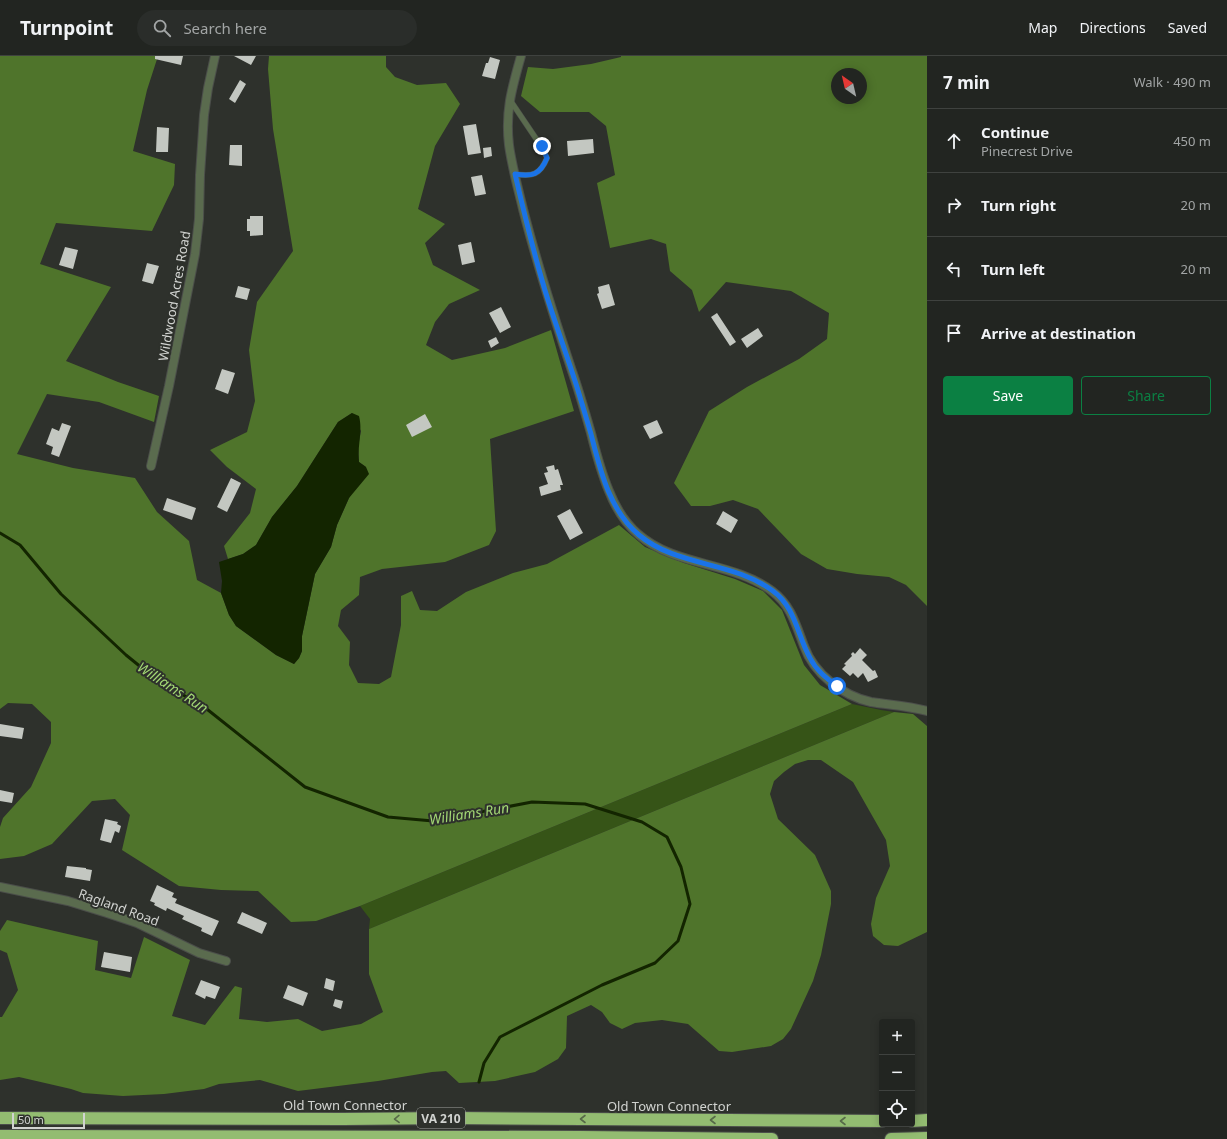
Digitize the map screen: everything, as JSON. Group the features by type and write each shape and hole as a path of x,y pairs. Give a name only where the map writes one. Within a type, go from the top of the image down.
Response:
{"highway":[{"name":"Old Town Connector","path":"0,1118 460,1118 879,1121"},
{"path":"915,1121 927,1120"},
{"name":"VA 210","path":"0,1136 772,1139"},
{"path":"891,1139 927,1138"}],"street":[{"name":"Wildwood Acres Road","path":"151,466 196,254 204,115 215,56"},
{"path":"521,56 510,99 508,124 509,147 529,231 548,298 578,388 602,475 619,511 638,535 660,548 698,562 742,574 761,583 774,592 784,601 791,612 810,660 822,674 837,686 848,693 872,702 907,706 927,711"},
{"name":"Ragland Road","path":"0,887 68,901 107,913 137,923 199,953 226,961"}],"lane":[{"path":"510,99 542,146 547,158 539,172 526,176 515,174"}],"shaded area":[{"path":"352,413 359,416 360,422 359,462 366,467 369,474 349,498 337,525 331,547 315,574 302,636 302,651 294,664 276,655 236,626 229,615 221,593 222,581 219,562 243,554 256,545 272,517 297,486 338,422"},
{"path":"852,704 894,712 369,929 370,919 360,906"}],"green space":[{"path":"0,56 158,56 147,90 133,151 175,164 174,185 152,231 56,223 40,264 111,287 66,361 118,382 159,396 154,422 99,402 47,394 17,454 73,468 135,478 157,512 189,541 197,580 221,593 229,615 236,626 276,655 294,664 299,658 302,651 302,636 315,574 331,547 337,525 349,498 366,467 359,462 358,447 361,431 352,413 338,422 297,486 272,517 256,545 243,554 228,559 224,546 250,513 256,489 227,467 210,450 247,432 255,401 249,350 257,302 293,251 273,129 268,69 269,56 386,56 386,67 395,77 417,85 446,83 460,104 435,146 418,209 445,224 425,243 433,265 480,290 449,304 435,322 426,345 452,360 505,348 551,330 574,411 490,439 496,531 489,545 445,562 382,569 360,577 359,595 341,610 338,626 350,642 349,665 358,683 379,684 391,677 401,625 401,596 412,591 420,610 437,611 466,592 513,573 547,564 619,525 645,547 684,563 735,579 763,591 782,610 804,665 820,685 852,704 360,906 316,921 291,922 258,891 221,890 179,886 122,850 130,815 115,799 92,801 52,844 24,856 0,859 0,827 3,818 31,787 51,743 51,722 32,704 8,703 0,709"},
{"path":"621,56 927,56 927,606 906,585 889,577 827,569 801,554 758,509 733,500 710,506 691,506 674,483 709,411 747,387 799,359 827,339 829,313 791,291 726,282 699,312 692,290 670,271 666,244 651,239 610,248 597,183 615,175 606,126 589,112 540,112 521,96 528,67 553,69 591,64"},
{"path":"894,712 913,714 927,726 927,932 898,946 884,945 873,936 871,924 876,898 890,866 886,840 853,782 821,760 808,760 795,764 784,772 774,781 770,794 778,819 815,855 831,891 831,904 821,955 813,981 791,1029 783,1039 771,1046 732,1052 719,1051 688,1024 662,1020 635,1023 622,1029 610,1023 602,1012 591,1005 567,1016 566,1048 558,1059 535,1072 495,1081 459,1083 446,1071 298,1091 260,1080 219,1084 204,1089 164,1094 123,1096 83,1093 19,1077 0,1080 0,1017 2,1017 18,990 7,953 0,950 0,931 7,920 98,941 95,970 131,978 144,937 190,960 172,1016 205,1025 235,986 242,988 239,1019 267,1022 298,1019 322,1031 361,1024 383,1012 369,974 369,929"}],"building":[{"path":"155,56 183,56 181,65 155,59"},
{"path":"234,56 256,56 251,65"},
{"path":"490,57 500,60 495,79 482,76 486,63 488,63"},
{"path":"240,80 246,84 235,103 229,99"},
{"path":"476,124 481,153 468,155 463,126"},
{"path":"157,127 169,128 168,152 156,152"},
{"path":"593,139 594,153 568,156 567,141"},
{"path":"230,145 242,145 242,166 229,165"},
{"path":"491,147 492,156 484,158 483,148"},
{"path":"482,175 486,194 475,196 471,177"},
{"path":"250,216 263,216 263,235 250,236 250,231 247,231 247,219 250,219"},
{"path":"471,242 475,262 462,265 458,245"},
{"path":"65,247 78,250 73,269 59,265"},
{"path":"147,263 159,266 153,284 142,281"},
{"path":"609,284 615,305 602,309 597,294 599,293 598,287"},
{"path":"238,286 250,289 247,300 235,297"},
{"path":"501,307 511,327 500,333 489,313"},
{"path":"717,313 736,342 730,346 711,317"},
{"path":"758,328 763,336 747,348 741,339"},
{"path":"496,337 499,343 491,348 488,341"},
{"path":"222,369 235,373 228,394 215,389"},
{"path":"425,414 432,427 412,437 406,425"},
{"path":"657,420 663,433 650,439 643,426"},
{"path":"62,423 71,426 59,457 51,454 53,447 46,444 52,428 59,431"},
{"path":"554,465 555,470 558,469 563,485 560,485 561,490 541,496 539,487 548,484 544,473 548,472 546,467"},
{"path":"231,478 241,483 227,512 217,507"},
{"path":"167,498 196,508 192,520 163,510"},
{"path":"570,509 583,533 570,540 557,516"},
{"path":"723,511 738,520 731,533 716,524"},
{"path":"860,648 867,655 862,660 873,671 875,670 878,677 868,682 863,673 858,678 853,673 850,676 842,669 846,665 844,664 852,656 851,654 853,652 855,654"},
{"path":"0,724 24,728 22,739 0,736"},
{"path":"0,790 14,793 12,803 0,801"},
{"path":"105,819 118,822 117,824 121,826 119,833 115,831 111,843 100,840"},
{"path":"67,866 92,870 90,881 65,877"},
{"path":"157,885 174,893 172,897 177,899 175,903 219,921 212,936 201,931 202,928 182,919 184,916 167,908 166,911 154,905 155,903 150,901"},
{"path":"242,912 267,923 262,934 237,923"},
{"path":"104,952 132,957 130,972 101,967"},
{"path":"326,978 335,981 333,991 324,988"},
{"path":"201,980 220,987 215,999 206,996 205,999 195,994"},
{"path":"288,985 308,993 303,1006 283,998"},
{"path":"335,999 343,1001 341,1009 333,1006"}],"waterway":[{"name":"Williams Run","path":"0,533 20,545 61,594 126,655 158,681 203,706 305,787 388,817 433,821 532,802 585,804 642,822 667,837 681,867 690,904 678,941 655,963 602,985 500,1037 484,1063 479,1082"}],"route":[{"path":"542,146 547,158 539,172 526,176 515,174 519,193 548,298 578,388 602,475 619,511 638,535 650,543 683,557 742,574 761,583 774,592 784,601 791,612 810,660 818,671 837,686"}]}
